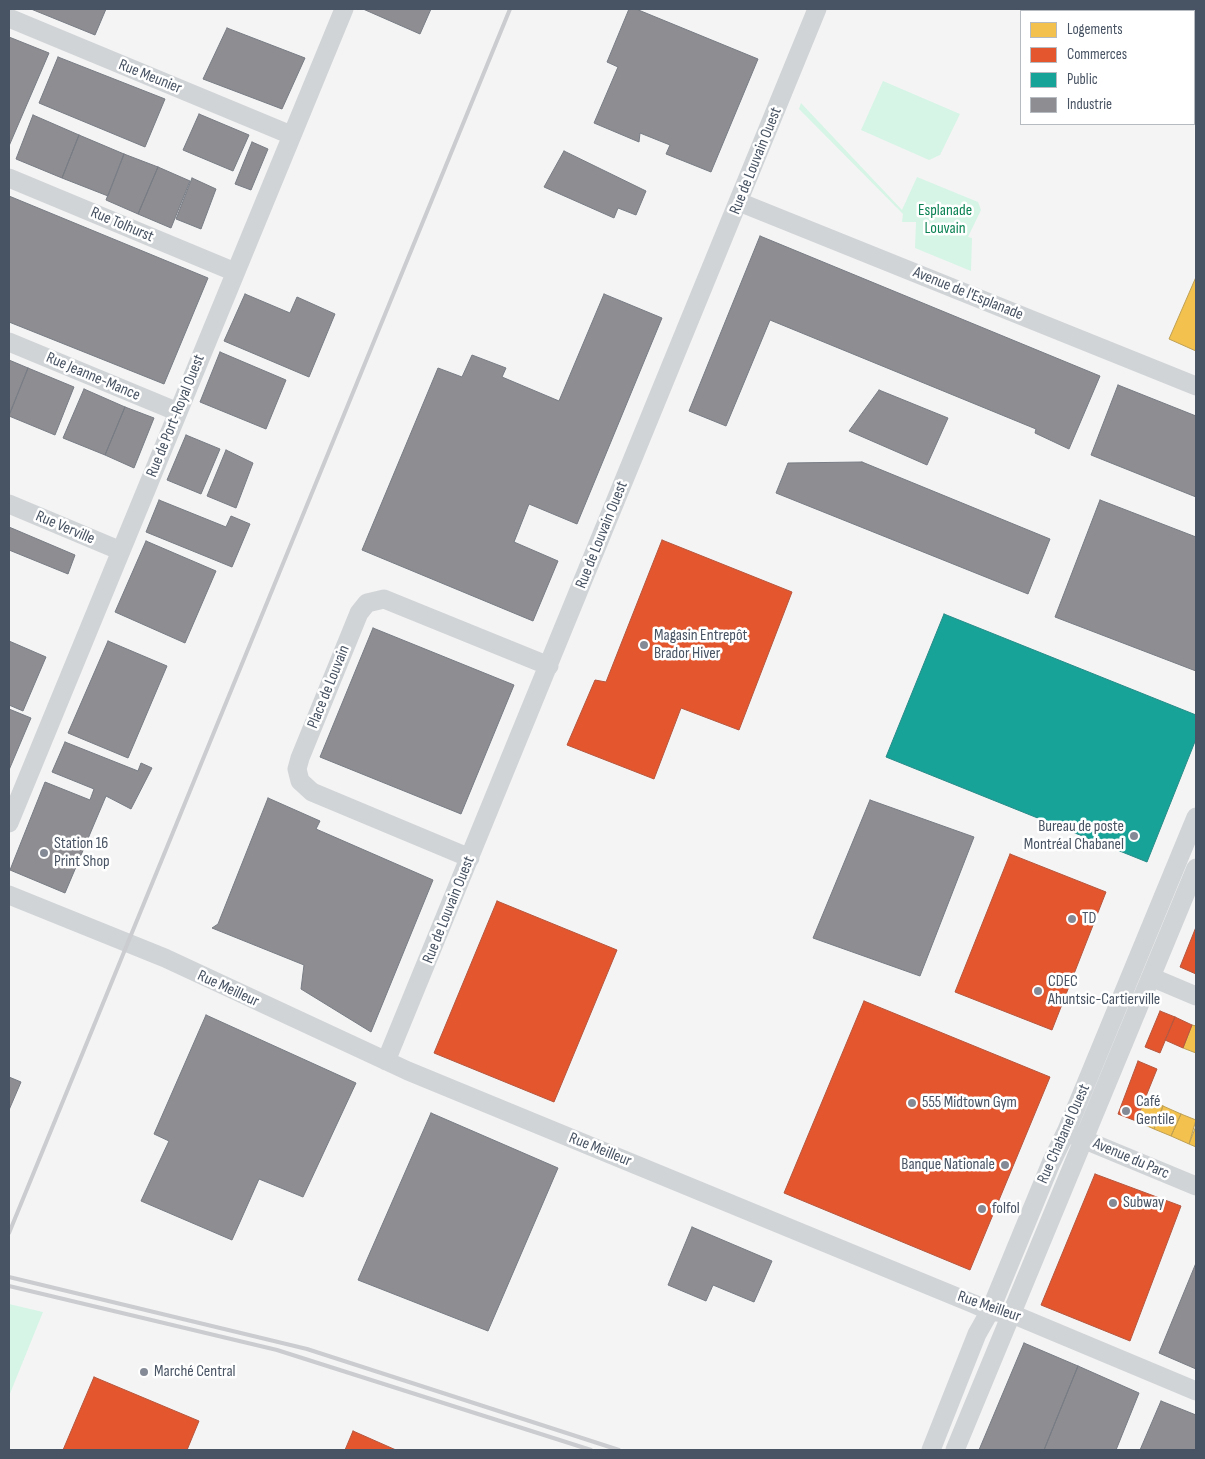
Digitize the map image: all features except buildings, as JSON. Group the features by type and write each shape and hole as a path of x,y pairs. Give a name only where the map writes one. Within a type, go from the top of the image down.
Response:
{"street":[{"name":"Rue de Port-Royal Ouest","path":"9,823 344,9"},
{"name":"Rue de Louvain Ouest","path":"386,1062 817,9"},
{"name":"Rue Meunier","path":"9,18 291,135"},
{"name":"Rue Tolhurst","path":"9,178 235,272"},
{"name":"Avenue de l'Esplanade","path":"739,202 1196,386"},
{"name":"Rue Jeanne-Mance","path":"9,342 178,412"},
{"name":"Rue Verville","path":"9,504 121,551"},
{"name":"Place de Louvain","path":"470,858 312,792 300,781 297,769 300,758 359,613 371,601 388,601 549,666"},
{"name":"Rue Chabanel Ouest","path":"931,1450 977,1334 990,1311 1194,829"},
{"name":"Rue Chabanel Ouest","path":"954,1450 1196,868"},
{"name":"Rue Meilleur","path":"9,895 164,958 386,1062 990,1311 1012,1314 1196,1391"},
{"path":"1152,977 1196,996"},
{"name":"Avenue du Parc","path":"1066,1132 1196,1186"}],"green space":[{"path":"883,81 960,114 940,155 929,160 861,130"},
{"name":"Esplanade Louvain","path":"801,103 902,210 917,177 978,202 981,210 968,237 972,238 971,271 915,248 916,222 902,222 903,214 799,109"},
{"path":"9,1304 43,1312 9,1396"}],"railway":[{"path":"9,1233 510,9"},
{"path":"9,1277 307,1349 619,1450"},
{"path":"9,1286 277,1350 591,1450"}],"place":[{"name":"Magasin Entrepôt Brador Hiver","path":"644,645"},
{"name":"Bureau de poste Montréal Chabanel","path":"1134,836"},
{"name":"Station 16 Print Shop","path":"44,853"},
{"name":"TD","path":"1072,919"},
{"name":"CDEC Ahuntsic-Cartierville","path":"1038,991"},
{"name":"555 Midtown Gym","path":"912,1103"},
{"name":"Café Gentile","path":"1126,1111"},
{"name":"Banque Nationale","path":"1005,1165"},
{"name":"Subway","path":"1113,1203"},
{"name":"folfol","path":"982,1209"},
{"name":"Marché Central","path":"144,1372"}]}
